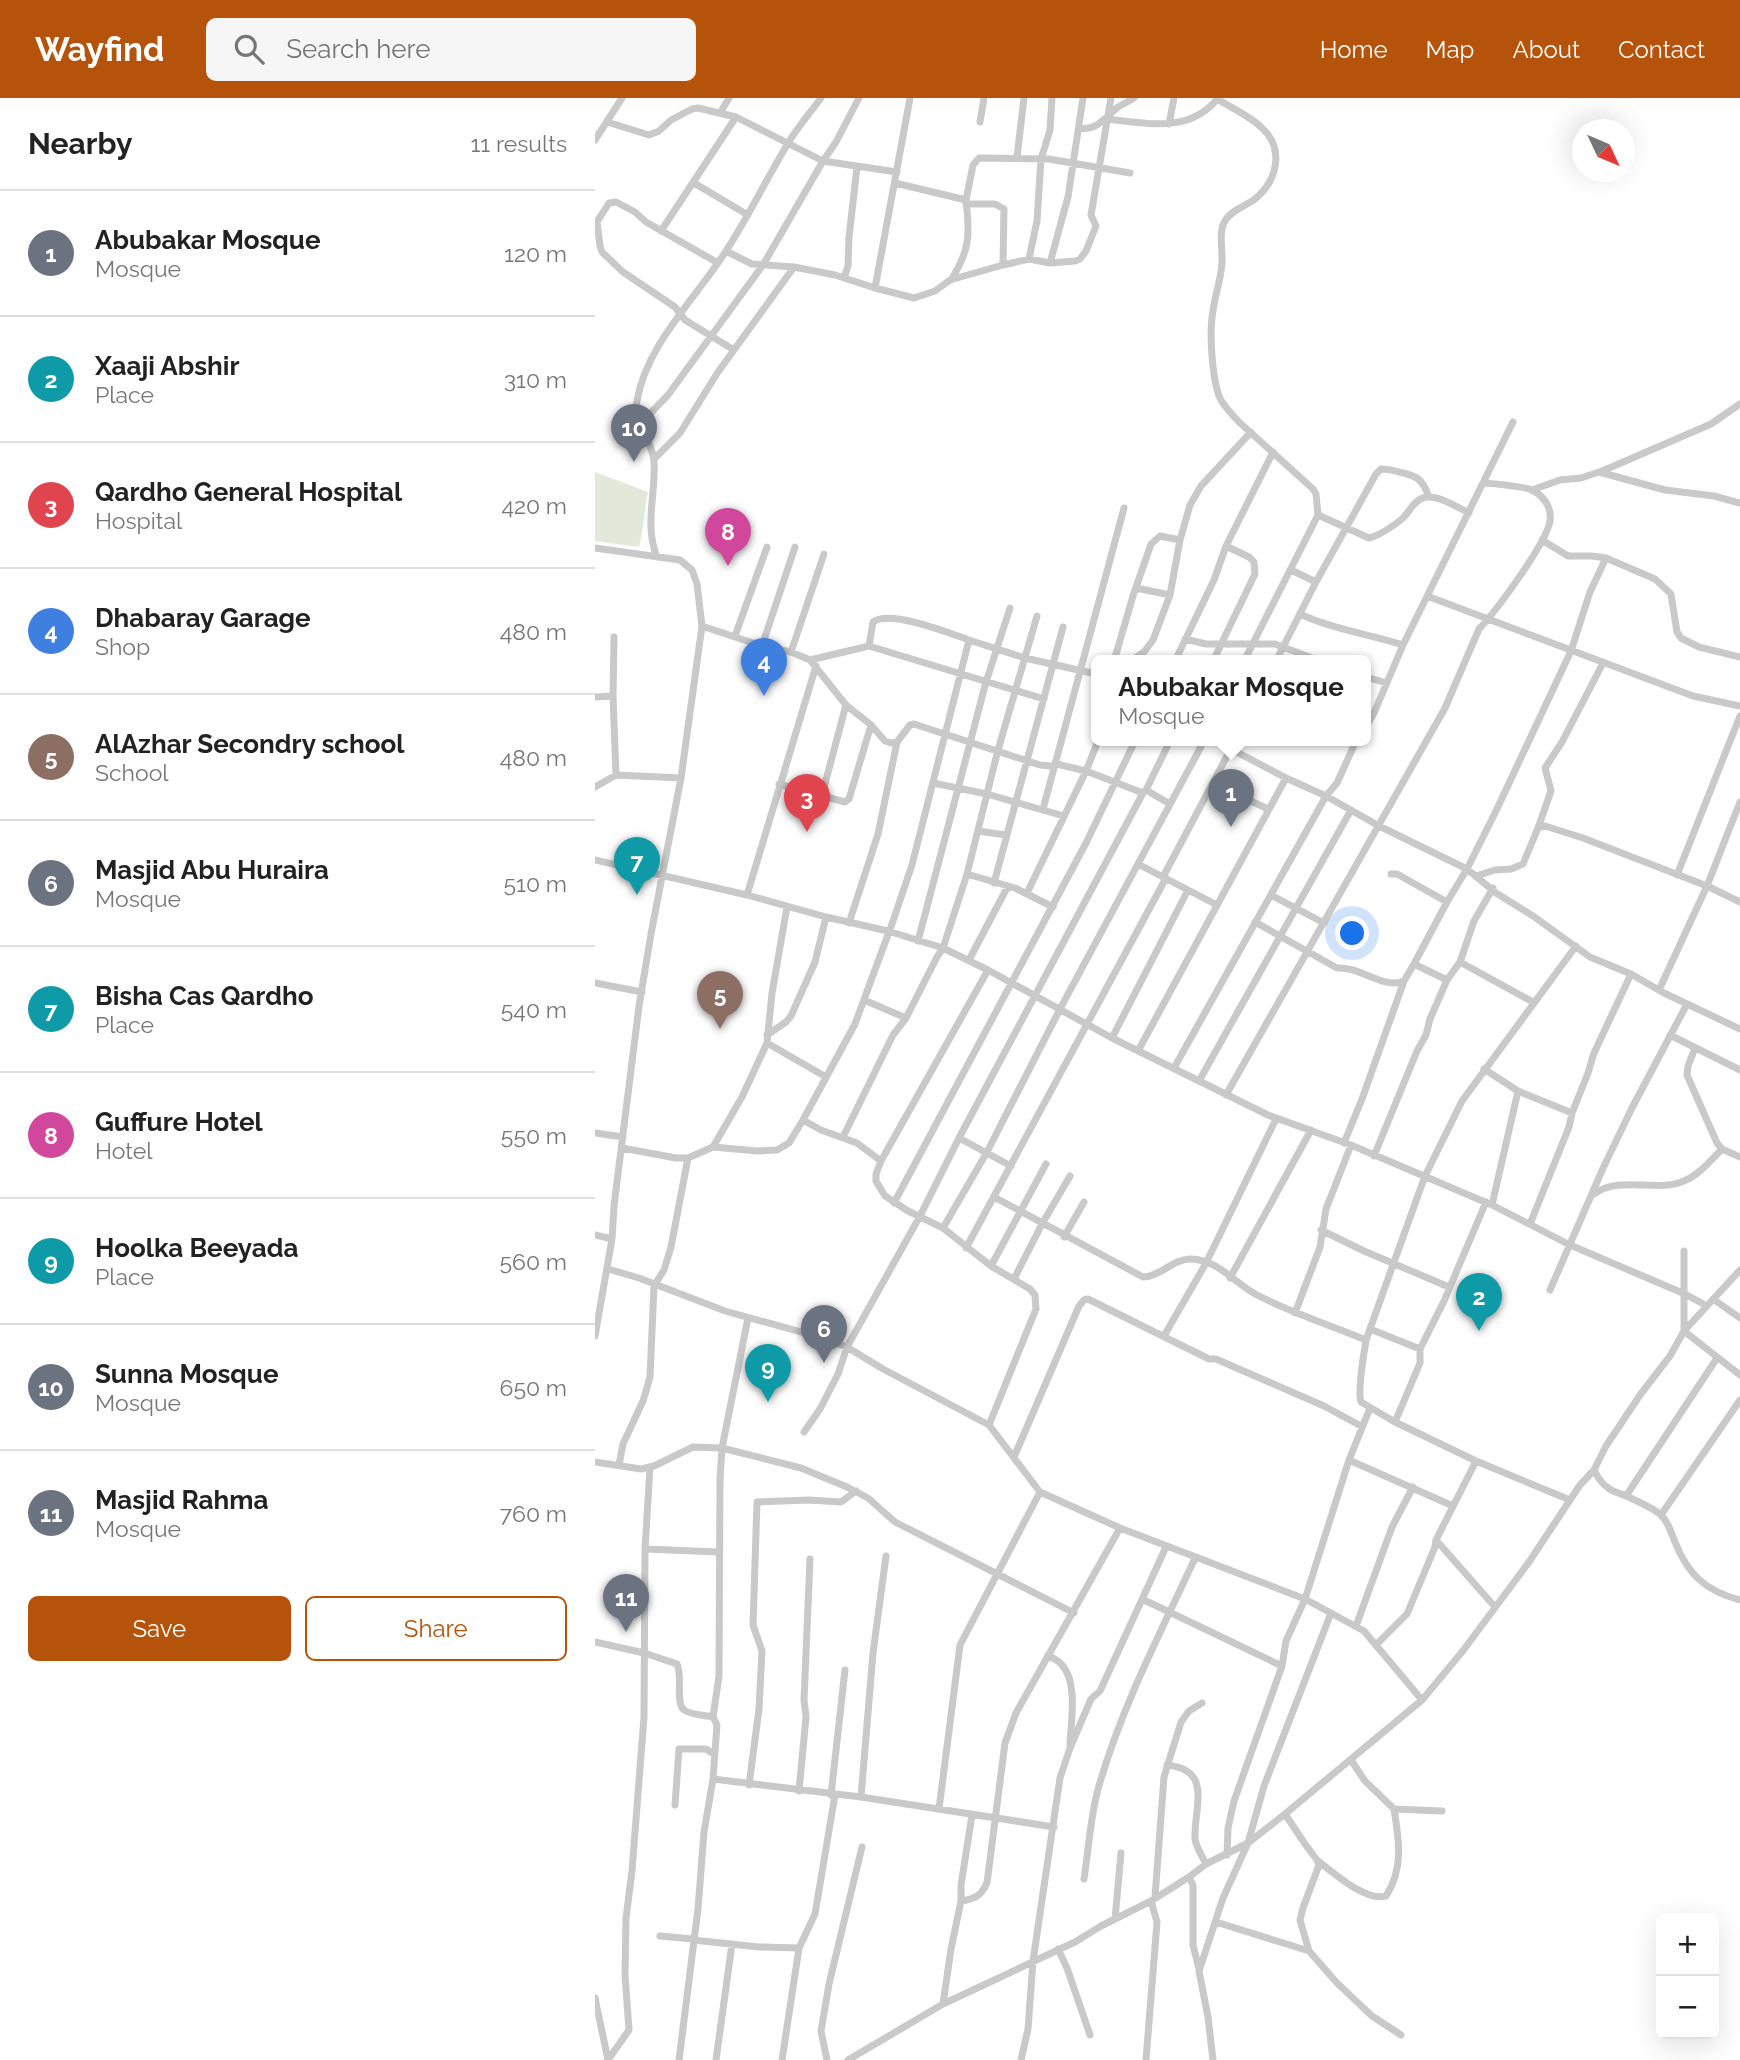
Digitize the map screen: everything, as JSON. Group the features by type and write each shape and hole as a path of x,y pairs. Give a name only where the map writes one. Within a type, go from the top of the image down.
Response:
{"street":[{"path":"595,140 622,98"},
{"path":"720,113 729,98"},
{"path":"657,557 651,532 654,460 636,405 648,363 726,251 788,142 821,98"},
{"path":"641,423 669,395 763,265 859,98"},
{"path":"875,288 910,98"},
{"path":"980,122 984,98"},
{"path":"1017,157 1024,98"},
{"path":"1029,259 1037,220 1041,159 1050,130 1052,98"},
{"path":"1050,263 1068,197 1083,98"},
{"path":"950,280 1029,259 1050,263 1080,259 1096,226 1091,215 1111,98"},
{"path":"1079,128 1088,129 1107,119 1117,108 1133,98"},
{"path":"1169,124 1174,98"},
{"path":"1107,119 1169,124 1182,122 1209,110 1217,99 1263,129 1271,139 1276,156 1275,173 1267,186 1256,198 1232,213 1223,223 1223,263 1212,313 1213,371 1220,397 1239,422 1313,489 1318,515 1247,655"},
{"path":"607,122 649,135 659,131 666,123 698,108 736,117 823,161 897,172"},
{"path":"661,231 736,117"},
{"path":"726,251 752,264 794,267 913,298 936,291 950,280 966,253 966,202 973,165 977,159 1041,159 1130,173"},
{"path":"844,278 848,266 857,167"},
{"path":"694,183 748,215"},
{"path":"895,183 966,202 995,204 1004,209 1003,265"},
{"path":"718,263 646,222 635,212 612,201 596,221 602,252 623,272 675,307 685,320 734,350"},
{"path":"654,460 680,433 718,372 794,267"},
{"path":"1484,483 1532,490 1560,480 1581,478 1711,424 1740,404"},
{"path":"1371,718 1403,645 1513,422"},
{"path":"1138,655 1149,646 1170,595 1180,540 1190,505 1201,486 1251,432"},
{"path":"1178,655 1214,580 1226,546 1273,453"},
{"path":"1279,655 1316,582 1381,469 1416,476 1423,482 1429,497"},
{"path":"1599,472 1665,490 1714,496 1740,503"},
{"path":"1226,1095 1445,708 1479,629 1488,620 1547,532 1550,512 1548,504 1532,490"},
{"path":"1318,515 1369,538 1404,517 1422,498 1429,497 1453,504 1469,513"},
{"path":"1043,809 1124,508"},
{"path":"1116,655 1154,540 1160,536 1180,540"},
{"path":"1542,540 1568,556 1606,558 1655,579 1671,594 1677,632 1681,638 1699,647 1740,657"},
{"path":"1216,655 1256,567 1249,557 1226,546"},
{"path":"735,636 767,547"},
{"path":"762,646 796,547"},
{"path":"595,548 680,560 692,570 697,583 702,626 681,778 642,992 608,1269 595,1336"},
{"path":"791,652 824,554"},
{"path":"1295,1313 1320,1247 1326,1209 1347,1144 1404,981 1467,869 1571,651 1590,592 1606,558"},
{"path":"1291,570 1316,582"},
{"path":"1136,588 1170,595"},
{"path":"1427,596 1693,696 1740,706"},
{"path":"918,942 986,682 1010,608"},
{"path":"1300,614 1320,623 1403,645"},
{"path":"843,1137 893,1035 906,1018 943,948 967,874 998,750 1037,616"},
{"path":"869,646 873,622 881,618 909,621 1025,658 1091,673"},
{"path":"702,626 762,646 791,652 813,663 846,705 871,725 885,741 897,742"},
{"path":"994,883 1063,628"},
{"path":"614,637 616,775"},
{"path":"1185,639 1206,644 1269,643 1304,655"},
{"path":"622,1148 688,1158 713,1147 777,1150 789,1143 855,1024 864,1000 912,865 969,640"},
{"path":"813,663 869,646 1044,699"},
{"path":"747,895 813,663"},
{"path":"1476,876 1523,864 1551,791 1545,768 1562,742 1603,663"},
{"path":"1371,678 1387,683"},
{"path":"595,697 613,696"},
{"path":"822,795 846,705"},
{"path":"1677,875 1740,716"},
{"path":"849,923 877,834 897,742 910,725 914,724 1040,765 1057,764 1086,771 1170,804"},
{"path":"779,784 845,802 849,799 871,725"},
{"path":"1027,893 1096,746"},
{"path":"894,1203 1053,907 1133,746"},
{"path":"804,1432 820,1409 838,1374 847,1347 920,1216 1167,746"},
{"path":"943,1228 987,1152 1060,1009 1201,746"},
{"path":"1224,746 1467,869 1590,957 1631,974 1740,1029"},
{"path":"966,1248 1232,746"},
{"path":"1174,1068 1326,796 1336,783 1354,746"},
{"path":"595,787 616,775 681,778"},
{"path":"1138,1051 1286,778"},
{"path":"1214,780 1268,809"},
{"path":"933,783 987,794 1064,816"},
{"path":"1660,990 1707,886 1740,802"},
{"path":"1199,1081 1351,810"},
{"path":"1538,828 1545,826 1561,831 1707,886 1740,902"},
{"path":"978,831 1006,835"},
{"path":"595,860 747,895 943,948 1112,1038 1276,1119 1311,1130 1425,1176 1707,1306"},
{"path":"1138,864 1217,905"},
{"path":"967,874 1027,893 1053,907"},
{"path":"1391,874 1397,874 1447,902"},
{"path":"969,960 1008,886"},
{"path":"1374,1156 1447,980 1459,962 1474,920 1493,888"},
{"path":"1112,1038 1188,890"},
{"path":"1271,895 1324,923"},
{"path":"713,1147 742,1097 767,1039 787,907"},
{"path":"767,1039 791,1016 808,981 826,918"},
{"path":"1255,922 1337,968 1350,968 1393,984 1404,981"},
{"path":"1570,1500 1476,1461 1395,1422 1361,1402 1359,1398 1366,1340 1425,1176 1462,1101 1576,946"},
{"path":"1459,962 1533,1002"},
{"path":"1414,964 1447,980"},
{"path":"988,970 881,1161 876,1181 885,1196 894,1203 943,1228 966,1248 1030,1289 1034,1295 1036,1309 989,1425"},
{"path":"1530,1224 1569,1127 1594,1053 1631,974"},
{"path":"595,983 642,992"},
{"path":"864,1000 906,1018"},
{"path":"1551,1290 1604,1166 1687,1004"},
{"path":"1670,1035 1740,1070"},
{"path":"767,1039 826,1077"},
{"path":"1695,1048 1688,1066 1688,1075 1717,1143 1722,1149 1740,1157"},
{"path":"1484,1069 1518,1091 1572,1113"},
{"path":"1395,1422 1420,1363 1420,1349 1489,1204 1518,1091"},
{"path":"1164,1336 1206,1263 1276,1119"},
{"path":"803,1121 857,1143 881,1161"},
{"path":"1230,1278 1311,1130"},
{"path":"595,1132 623,1137"},
{"path":"960,1138 1011,1166"},
{"path":"1592,1196 1603,1188 1617,1185 1658,1186 1682,1182 1722,1149"},
{"path":"619,1465 623,1444 643,1401 650,1377 654,1286 664,1270 671,1247 688,1158"},
{"path":"991,1266 1046,1164"},
{"path":"1014,1279 1070,1176"},
{"path":"994,1197 1143,1277 1151,1277 1184,1260 1192,1259 1220,1267 1230,1278 1255,1294 1295,1313 1366,1340"},
{"path":"1065,1237 1084,1202"},
{"path":"1321,1230 1449,1287"},
{"path":"595,1235 612,1239"},
{"path":"1684,1251 1684,1331"},
{"path":"608,1269 748,1318 847,1347 989,1425 1040,1492 1166,1547 1305,1599 1356,1626 1364,1631 1422,1700"},
{"path":"848,2060 943,2004 1075,1942 1153,1899 1206,1864 1248,1843 1422,1700 1529,1562 1580,1485 1594,1470 1606,1446 1670,1356 1684,1331 1740,1270"},
{"path":"1713,1299 1740,1318"},
{"path":"1014,1457 1079,1306 1084,1300 1091,1300 1209,1359 1216,1359 1324,1406 1361,1426"},
{"path":"679,2060 713,1779 717,1725 713,1717 719,1676 722,1448 748,1318"},
{"path":"1370,1329 1420,1349"},
{"path":"1684,1331 1740,1376"},
{"path":"1626,1496 1717,1358"},
{"path":"1661,1515 1740,1400"},
{"path":"1227,1855 1228,1828 1234,1801 1282,1666 1286,1641 1305,1599 1349,1460 1370,1408"},
{"path":"595,1462 642,1469 693,1447 722,1448 801,1468 856,1492 895,1522 1074,1613"},
{"path":"1349,1460 1453,1506"},
{"path":"1376,1645 1407,1614 1436,1540 1476,1461"},
{"path":"608,2060 629,2030 625,1975 626,1918 644,1717 645,1549 650,1467"},
{"path":"1594,1470 1609,1489 1661,1515 1698,1580 1721,1595 1740,1600"},
{"path":"1356,1626 1392,1527 1413,1487"},
{"path":"749,1785 759,1709 762,1651 753,1625 757,1502 841,1502 856,1492"},
{"path":"939,1809 960,1644 1040,1492"},
{"path":"961,1901 978,1897 987,1883 1005,1743 1016,1713 1119,1528"},
{"path":"1436,1540 1495,1607"},
{"path":"1021,2060 1028,2029 1033,1961 1060,1778 1091,1699 1100,1691 1166,1547"},
{"path":"645,1549 719,1552"},
{"path":"861,1797 873,1653 886,1556"},
{"path":"1084,1879 1100,1781 1156,1641 1195,1558"},
{"path":"799,1791 806,1717 804,1700 810,1559"},
{"path":"1142,1599 1282,1666"},
{"path":"1199,1971 1223,1898 1248,1843 1263,1786 1331,1613"},
{"path":"595,1642 677,1664 680,1671 682,1709 713,1717"},
{"path":"1048,1655 1068,1673 1073,1702 1070,1748"},
{"path":"782,2060 799,1948 815,1914 833,1795 845,1670"},
{"path":"1146,2060 1157,1922 1153,1899 1164,1777 1181,1722 1202,1703"},
{"path":"675,1804 679,1749 706,1749 714,1754"},
{"path":"1285,1814 1317,1860 1343,1881 1378,1898 1386,1896 1396,1874 1400,1851 1394,1809 1365,1781 1351,1759"},
{"path":"1167,1765 1182,1766 1192,1773 1198,1785 1195,1842 1206,1864"},
{"path":"713,1779 861,1797 1054,1827"},
{"path":"1394,1809 1442,1811"},
{"path":"943,2004 961,1901 972,1815"},
{"path":"827,2060 821,2031 862,1847"},
{"path":"1115,1919 1121,1853"},
{"path":"1317,1860 1318,1870 1300,1920 1309,1951 1337,1983 1372,2016 1401,2035"},
{"path":"1189,1877 1193,1885 1193,1945 1208,2017 1213,2060"},
{"path":"1216,1922 1309,1951"},
{"path":"660,1936 799,1948"},
{"path":"716,2060 732,1944"},
{"path":"1058,1949 1090,2035"},
{"path":"595,1998 608,2060"}],"shaded area":[{"path":"595,472 648,492 639,547 595,541"}],"place":[{"name":"Sunna Mosque","path":"634,462"},
{"name":"Guffure Hotel","path":"728,566"},
{"name":"Dhabaray Garage","path":"764,696"},
{"name":"Abubakar Mosque","path":"1231,827"},
{"name":"Qardho General Hospital","path":"807,832"},
{"name":"Bisha Cas Qardho","path":"637,895"},
{"name":"AlAzhar Secondry school","path":"720,1029"},
{"name":"Xaaji Abshir","path":"1479,1331"},
{"name":"Masjid Abu Huraira","path":"824,1363"},
{"name":"Hoolka Beeyada","path":"768,1402"},
{"name":"Masjid Rahma","path":"626,1632"}]}
